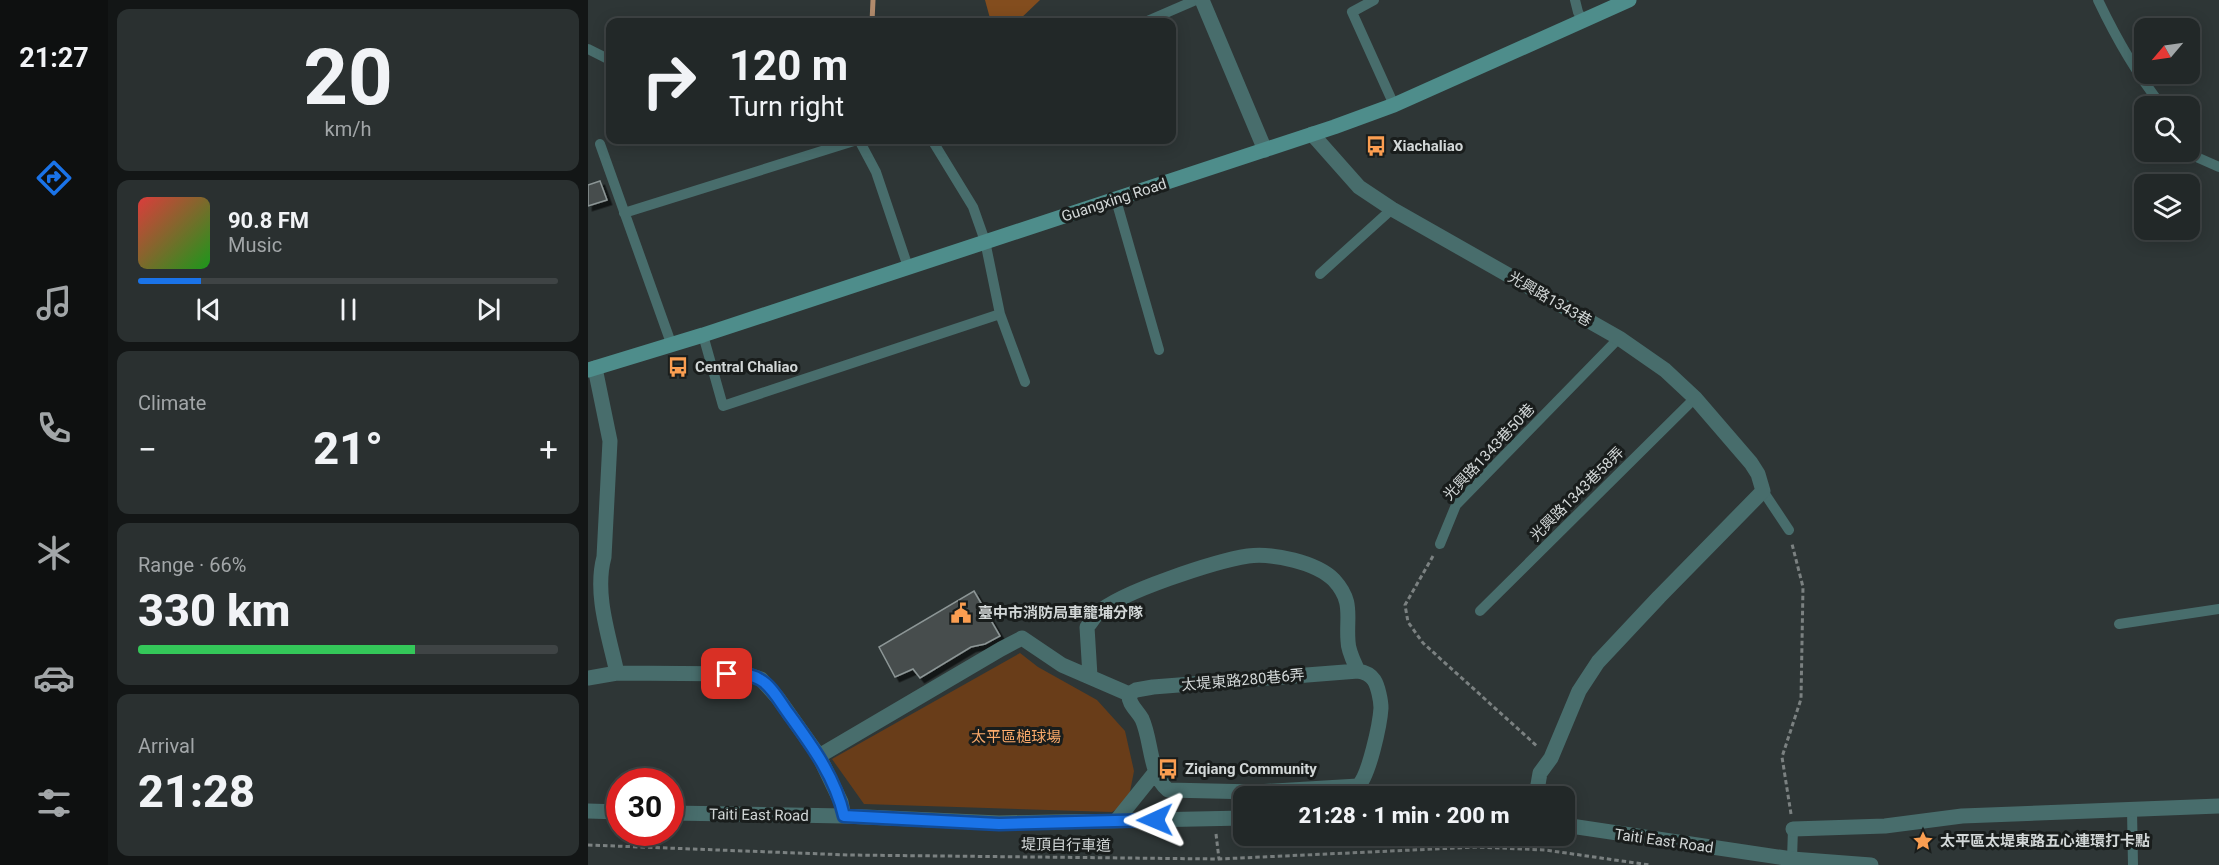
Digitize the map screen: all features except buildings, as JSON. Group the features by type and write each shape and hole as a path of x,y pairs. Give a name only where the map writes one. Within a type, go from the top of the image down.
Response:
{"main road":[{"name":"Guangxing Road","path":"592,369 1116,200 1394,105 1582,19 1629,0"}],"street":[{"path":"1203,0 1264,150"},
{"name":"光興路1343巷","path":"1311,134 1359,187 1392,209 1619,338 1665,370 1695,398 1751,463 1758,474 1763,491"},
{"path":"592,369 610,441 604,557 600,573 602,601 617,673"},
{"path":"1538,786 1540,773 1551,758 1579,691 1598,662 1763,491"},
{"path":"819,756 1022,638 1062,665 1128,694 1128,699 1142,720 1159,783 1168,790 1256,792 1358,786 1368,771 1381,708 1374,680 1365,672 1358,671 1348,642 1348,607 1344,595 1324,572 1285,558 1250,556 1215,564 1143,590 1099,612 1087,627 1090,676"},
{"name":"太堤東路280巷6弄","path":"1128,694 1153,687 1358,671"},
{"path":"588,678 617,673 746,674 761,680 778,698 819,756 841,802 844,816"},
{"path":"1121,815 1156,770"},
{"path":"1793,829 1885,826 1962,816 2219,806"},
{"path":"588,811 606,812"},
{"name":"Taiti East Road","path":"684,813 844,816 999,824 1121,815 1233,818"},
{"name":"Taiti East Road","path":"1575,827 1792,860 1871,865"}],"lane":[{"path":"1154,18 1196,0"},
{"path":"1374,0 1352,12 1394,105"},
{"path":"1575,0 1582,19"},
{"path":"2098,0 2127,56 2155,96"},
{"path":"588,49 606,58"},
{"path":"600,144 671,343"},
{"path":"624,213 845,144"},
{"path":"860,144 876,172 908,267"},
{"path":"936,144 973,207 985,241 1000,314 1025,382"},
{"path":"2200,159 2219,167"},
{"path":"1116,200 1159,350"},
{"path":"1320,274 1392,209"},
{"path":"703,334 723,406 1000,314"},
{"name":"光興路1343巷50巷","path":"1440,544 1456,505 1619,338"},
{"name":"光興路1343巷58弄","path":"1480,611 1695,398"},
{"name":"光興路1343巷","path":"1763,491 1789,530"},
{"path":"2119,624 2219,609"},
{"path":"2132,810 2133,865"},
{"path":"1792,860 1793,829"}],"path":[{"path":"1789,530 1803,587 1801,699 1782,758 1793,829"},
{"path":"1440,544 1405,605 1408,622 1423,643 1551,758"},
{"path":"1214,819 1219,859"},
{"name":"堤頂自行車道","path":"588,845 849,855 1219,859 1478,847 1545,850 1650,865"}],"green space":[{"name":"太平區槌球場","path":"1020,653 1038,667 1097,700 1125,731 1134,771 1128,802 1112,812 864,804 832,759"}],"shaded area":[{"path":"985,0 1040,0 1021,18 990,18"}],"waterway":[{"path":"872,18 873,0"}],"place":[{"name":"Xiachaliao","path":"1376,146"},
{"name":"Central Chaliao","path":"678,367"},
{"name":"臺中市消防局車籠埔分隊","path":"961,613"},
{"name":"Ziqiang Community","path":"1168,769"},
{"name":"太平區太堤東路五心連環打卡點","path":"1923,841"}],"route":[{"path":"727,674 746,674 761,680 778,698 819,756 841,802 844,816 999,824 1155,820"}]}
